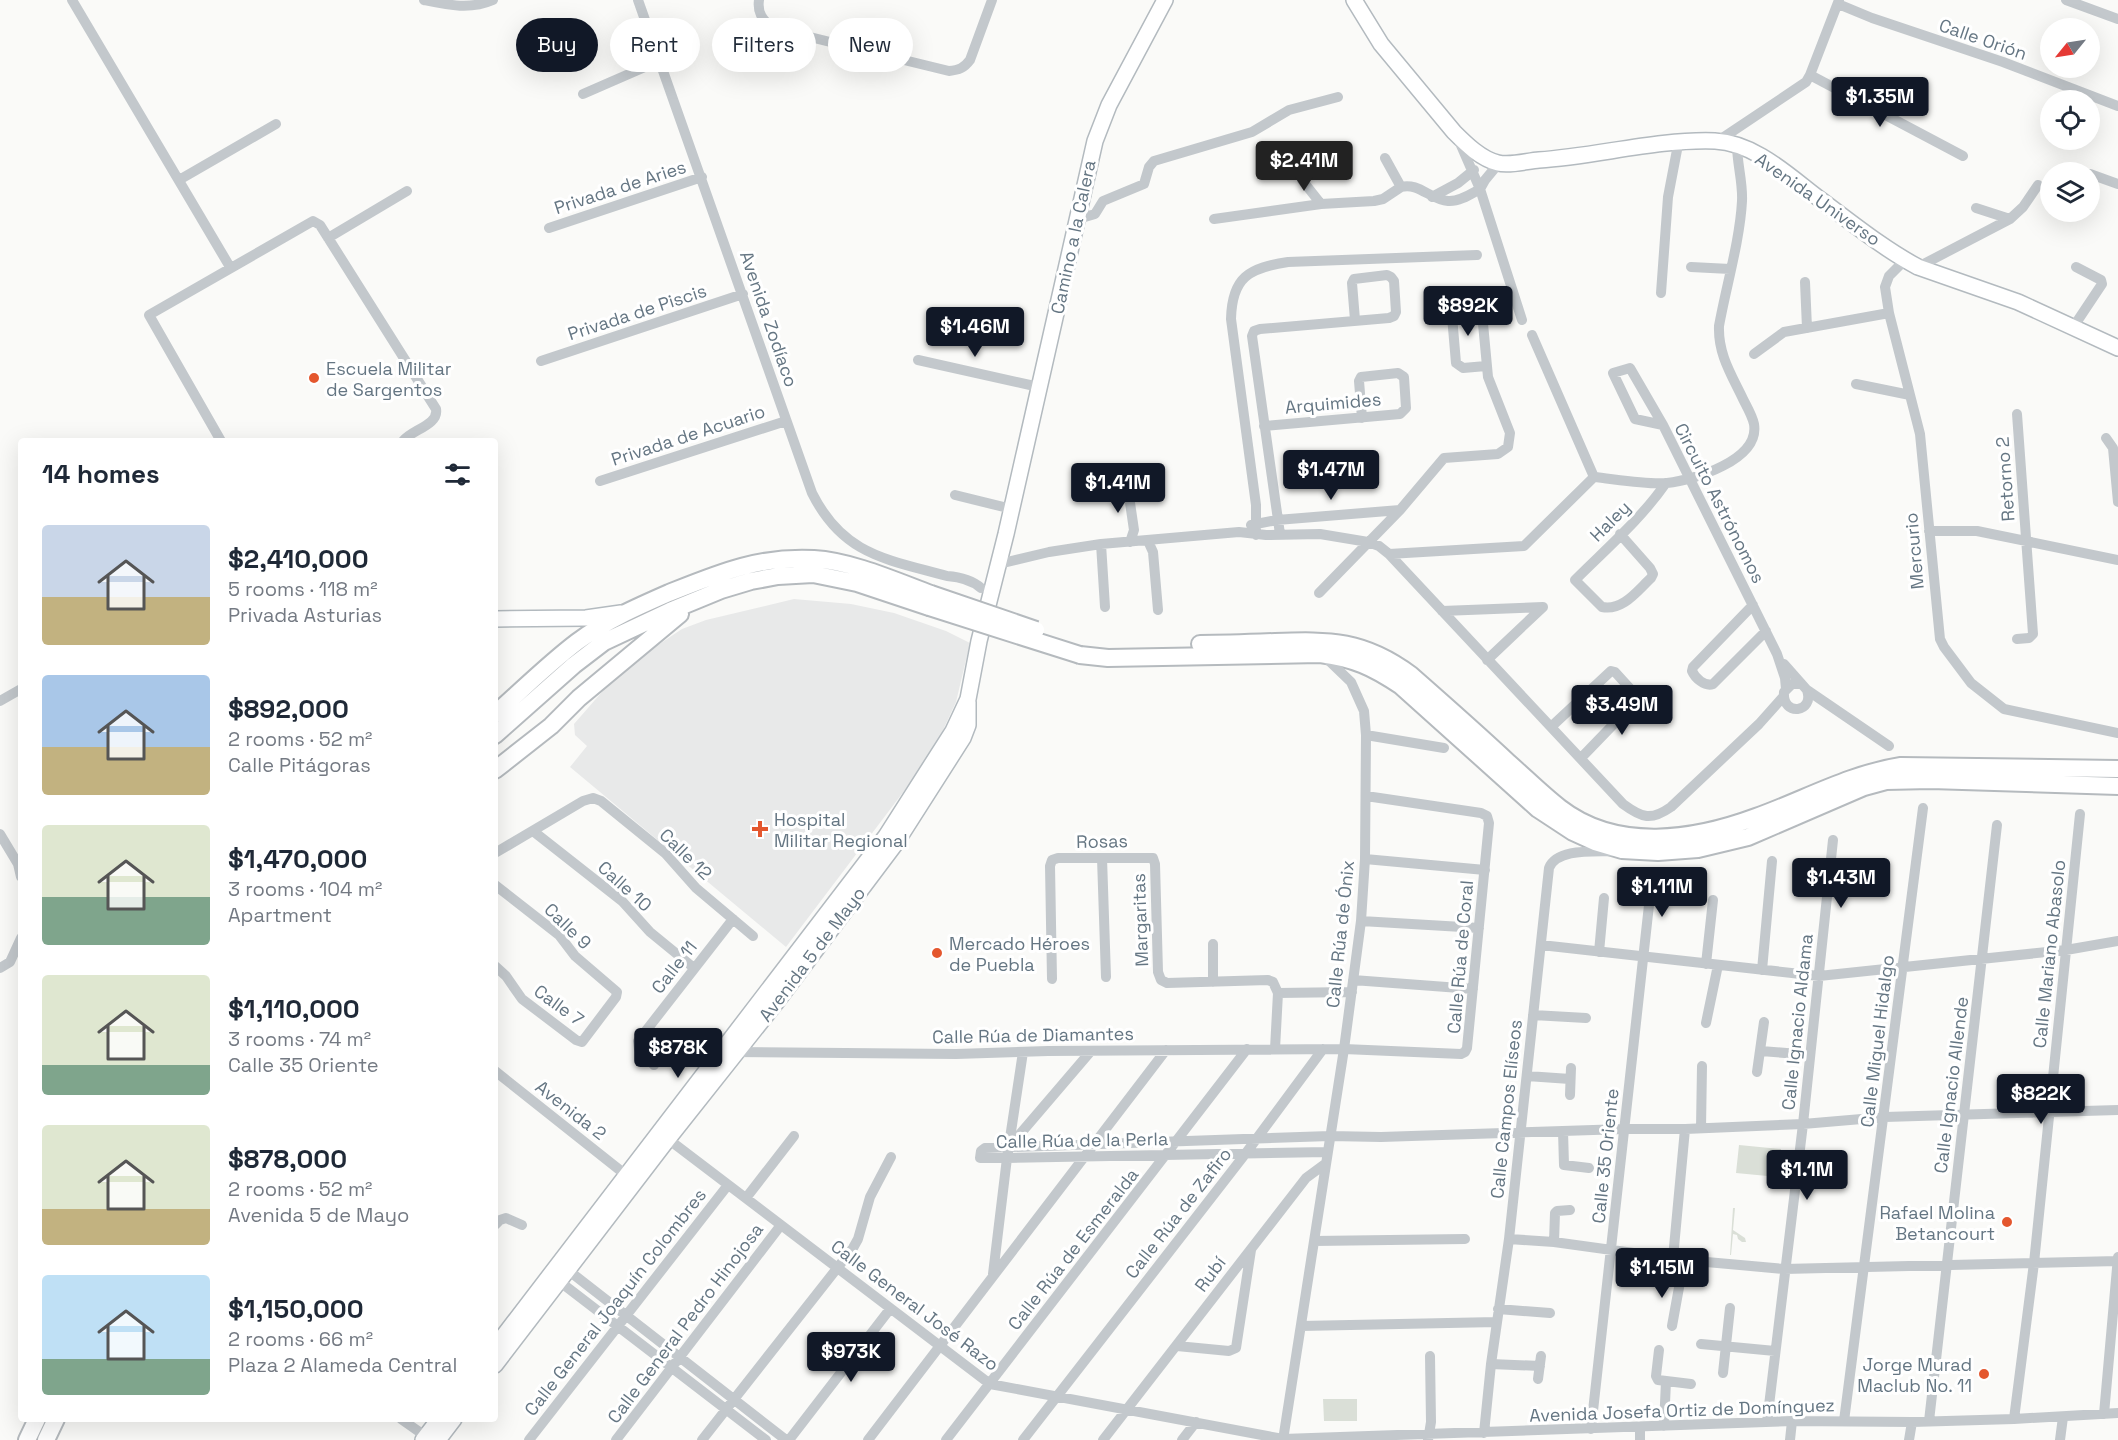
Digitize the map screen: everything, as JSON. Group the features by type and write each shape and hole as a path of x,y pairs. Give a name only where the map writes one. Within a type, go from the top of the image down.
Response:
{"main road":[{"path":"498,711 578,641 624,612 714,574 747,565 815,559 859,569 930,601"},
{"path":"498,732 574,665 604,642 703,598 751,581 778,576 813,574 930,601 1108,658 1320,654 1360,662 1379,671 1401,686 1538,809 1573,832 1622,850 1658,852 1698,849 1748,837 1864,787 1886,781 1904,779 2118,786"},
{"path":"498,768 551,726 579,698 676,616 703,598"},
{"path":"1079,650 1108,647 1321,640 1359,647 1394,662 1411,675 1562,809 1603,830 1629,837 1668,837 1715,831 1757,817 1858,775 1879,769 1901,766 2118,769"},
{"path":"27,1440 36,1422"},
{"path":"46,1440 55,1422"}],"street":[{"path":"72,0 230,267"},
{"path":"424,0 454,6 470,6 494,0"},
{"name":"Avenida Zodíaco","path":"638,0 645,18"},
{"path":"759,0 759,12 765,22 773,28 949,71 964,67 970,60 992,0"},
{"name":"Camino a la Calera","path":"987,590 999,564 1091,154 1109,105 1165,0"},
{"path":"1214,219 1321,204 1374,201 1383,199 1408,186 1432,197 1455,201 1480,189 1499,164 1482,156 1454,132 1381,44 1354,0"},
{"path":"2066,0 2118,19"},
{"path":"1718,141 1806,82 1838,2"},
{"name":"Calle Orión","path":"1838,2 1872,18 2003,62 2118,106"},
{"path":"583,94 633,72"},
{"name":"Avenida Zodíaco","path":"665,72 786,421 820,510 848,540 865,551 881,558 969,580 987,590"},
{"path":"1810,75 1963,156"},
{"path":"1078,219 1095,214 1100,204 1106,200 1144,184 1149,167 1154,161 1252,132 1289,110 1338,97"},
{"path":"179,180 276,124"},
{"path":"1454,132 1474,170 1522,320"},
{"name":"Avenida Universo","path":"1499,164 1573,158 1677,142 1718,141 1737,145 1768,160 1912,264 2018,302 2118,348"},
{"path":"1661,293 1668,197 1677,142"},
{"path":"1389,554 1524,546 1594,477 1666,483 1689,478 1732,461 1750,445 1754,436 1752,416 1725,363 1719,338 1719,326 1743,199 1737,145"},
{"path":"1385,158 1401,188"},
{"path":"1432,197 1458,183 1474,170"},
{"name":"Privada de Aries","path":"549,228 702,177"},
{"path":"2100,178 2118,184"},
{"path":"1302,180 1321,204"},
{"path":"1912,264 2010,219 2023,207 2038,184"},
{"path":"328,237 407,191"},
{"path":"1976,208 2010,219"},
{"path":"219,438 149,317 151,313 309,221 318,223 328,237 436,409 437,414 434,420 410,433 406,438"},
{"path":"1256,534 1256,505 1231,319 1232,301 1238,284 1250,272 1266,265 1288,262 1477,255"},
{"name":"Mercurio","path":"1912,264 1886,281 1885,287 1889,313 1920,434 1940,639 1971,683 2004,709 2118,733"},
{"path":"1691,267 1730,269"},
{"path":"2074,326 2102,284 2102,280 2098,277 2076,267"},
{"path":"1280,534 1276,520 1252,336 1254,331 1260,329 1389,318 1394,316 1396,312 1395,291 1391,277 1386,275 1354,279 1352,283 1355,320"},
{"path":"1805,282 1807,328"},
{"name":"Privada de Piscis","path":"541,361 743,294"},
{"path":"1319,593 1400,510 1444,458 1498,454 1508,447 1510,434 1488,377 1482,313 1476,307 1460,308 1454,311 1452,316 1456,363 1463,368 1486,366"},
{"path":"1754,354 1777,336 1807,328 1889,313"},
{"path":"1532,335 1594,477"},
{"path":"918,360 1039,387"},
{"name":"Circuito Astrónomos","path":"1663,425 1638,421 1632,416 1613,373 1630,368 1663,425 1777,654 1783,668 1784,693"},
{"name":"Arquimides","path":"1264,426 1400,414 1406,408 1404,377 1401,374 1398,372 1364,376 1359,381 1362,417"},
{"path":"1856,384 1910,395"},
{"name":"Retorno 2","path":"2017,414 2032,634 2029,638 2017,639"},
{"name":"Privada de Acuario","path":"600,481 786,421"},
{"path":"2106,438 2113,448 2118,502"},
{"name":"Haley","path":"1620,534 1653,573 1651,578 1626,603 1607,608 1598,604 1575,580 1620,534 1654,500 1666,483"},
{"path":"1128,489 1134,530 1130,542"},
{"path":"956,495 1012,509"},
{"path":"1239,532 1256,523 1276,520 1400,510"},
{"path":"1929,531 1977,531 2118,560"},
{"path":"999,564 1049,552 1101,544 1239,532 1320,534 1379,546 1552,726 1623,804 1635,813 1644,816 1653,816 1671,807 1759,723 1792,684 1804,687 1808,702 1798,709 1774,715 1759,723"},
{"path":"1148,541 1153,552 1158,610"},
{"path":"1101,544 1105,607"},
{"name":"Avenida 5 de Mayo","path":"607,1211 626,1175 697,1093 896,843 968,699 987,590"},
{"path":"1753,605 1693,667 1694,675 1706,684 1713,684 1766,631"},
{"path":"1442,611 1543,607 1487,660"},
{"path":"498,619 586,618 624,612"},
{"name":"Calle Rúa de Ónix","path":"1283,1439 1344,1049 1361,921 1365,859 1366,735 1364,711 1356,692 1343,673 1320,654"},
{"name":"Circuito Astrónomos","path":"1777,654 1804,687 1889,746"},
{"path":"1552,726 1611,671 1635,694 1637,698 1635,702 1581,758"},
{"path":"0,701 18,691"},
{"path":"1784,693 1786,705 1798,709"},
{"name":"Circuito Astrónomos","path":"1798,709 1824,708 1839,711"},
{"path":"1366,735 1444,748"},
{"name":"Calle Rúa de Coral","path":"1344,1049 1461,1054 1465,1052 1485,870 1488,824 1486,816 1481,813 1366,796"},
{"name":"Calle 12","path":"533,831 583,801 593,798 601,801 665,853 692,884 753,936"},
{"name":"Calle Miguel Hidalgo","path":"1844,1421 1885,1117 1923,808"},
{"name":"Calle Mariano Abasolo","path":"2014,1419 2034,1263 2080,814"},
{"name":"Calle Ignacio Allende","path":"1929,1421 1997,825"},
{"path":"498,851 533,831"},
{"name":"Calle 10","path":"533,831 622,901 650,932 694,968"},
{"path":"0,834 18,864"},
{"name":"Calle Ignacio Aldama","path":"1767,1422 1820,976 1833,840"},
{"name":"Calle Campos Elíseos","path":"1484,1433 1498,1309 1509,1239 1551,863 1564,854 1622,850"},
{"name":"Rosas","path":"1052,979 1050,866 1052,860 1058,858 1153,858"},
{"path":"1102,858 1106,977"},
{"name":"Margaritas","path":"1153,858 1158,972 1161,980 1167,983 1214,982"},
{"path":"1365,859 1485,870"},
{"path":"1762,970 1772,861"},
{"name":"Calle 9","path":"498,887 559,935 575,956 617,992 582,1042"},
{"name":"Calle 35 Oriente","path":"1591,1429 1651,887"},
{"path":"1599,952 1604,898"},
{"path":"1706,964 1713,900"},
{"name":"Calle 11","path":"654,1065 639,1049 638,1041 733,919"},
{"path":"1361,921 1479,928"},
{"path":"1542,945 1820,976 2066,950 2118,941"},
{"path":"1213,944 1214,982 1268,980 1273,982 1278,993 1275,1049"},
{"path":"0,968 10,962 18,945"},
{"path":"1706,1023 1718,965"},
{"name":"Calle 7","path":"498,969 522,999 576,1040 582,1042"},
{"path":"1353,980 1473,989"},
{"path":"1278,993 1352,992"},
{"path":"1533,1015 1586,1018"},
{"path":"1757,1072 1764,1022"},
{"name":"Calle Rúa de Esmeralda","path":"946,1440 1247,1049"},
{"name":"Calle Rúa de Zafiro","path":"1023,1440 1246,1153 1323,1049"},
{"name":"Calle Rúa de Diamantes","path":"729,1052 956,1054 1344,1049"},
{"path":"868,1440 1166,1050"},
{"path":"1008,1153 1091,1051"},
{"path":"1761,1051 1810,1055"},
{"path":"993,1274 1023,1052"},
{"path":"1701,1128 1702,1066"},
{"name":"Avenida 2","path":"498,1073 626,1175"},
{"path":"1527,1076 1571,1074 1570,1095"},
{"name":"Avenida 5 de Mayo","path":"498,1360 516,1329 559,1272 668,1139 697,1093"},
{"name":"Calle Rúa de la Perla","path":"1008,1153 1094,1145 1330,1136 1381,1137 1685,1129 1803,1124 1885,1117 2118,1110"},
{"path":"1672,1326 1679,1259 1685,1129"},
{"path":"1563,1131 1564,1165 1589,1168"},
{"path":"746,1198 794,1136"},
{"name":"Calle General José Razo","path":"668,1139 990,1383 1196,1422 1262,1438 1283,1439"},
{"name":"Calle Rúa de la Perla","path":"1008,1153 1085,1157 1327,1152"},
{"path":"702,1440 858,1239 870,1197 891,1157"},
{"name":"Rubí","path":"1103,1440 1306,1178 1325,1164"},
{"name":"Calle General Joaquín Colombres","path":"529,1440 728,1185"},
{"path":"1554,1242 1555,1213 1570,1210"},
{"path":"498,1222 506,1218 522,1225"},
{"name":"Calle General Pedro Hinojosa","path":"616,1440 781,1225"},
{"path":"1314,1241 1465,1239"},
{"path":"1509,1239 1554,1242 1679,1259 1784,1269 2118,1260 2104,1414"},
{"path":"1177,1346 1230,1351 1236,1348 1251,1247"},
{"path":"559,1272 626,1316 787,1440 890,1309"},
{"path":"559,1272 618,1326 766,1440"},
{"path":"1723,1374 1730,1308"},
{"path":"1498,1309 1550,1313"},
{"path":"1301,1326 1497,1322"},
{"name":"Avenida 5 de Mayo","path":"498,1344 516,1329"},
{"path":"1701,1344 1775,1351"},
{"path":"1659,1350 1657,1378 1691,1384"},
{"path":"1428,1437 1431,1422 1430,1356"},
{"path":"1491,1364 1540,1361 1538,1379"},
{"path":"1664,1426 1666,1381"},
{"name":"Avenida Josefa Ortiz de Domínguez","path":"1283,1439 1400,1438 1792,1421 1912,1422 2014,1419 2118,1413"},
{"path":"2060,1440 2063,1417"},
{"path":"1790,1440 1792,1421"},
{"path":"405,1422 429,1439"},
{"path":"429,1439 438,1422"},
{"path":"429,1439 450,1422"},
{"path":"1182,1440 1196,1422"},
{"path":"1909,1440 1912,1422"},
{"path":"1640,1427 1640,1440"}],"shaded area":[{"name":"Hospital Militar Regional","path":"794,599 851,604 894,613 946,631 970,643 956,702 932,754 786,947 570,767 587,746 575,735 574,724 622,669 682,629 706,620"},
{"path":"1739,1145 1781,1149 1778,1177 1736,1173"},
{"path":"1733,1208 1735,1208 1733,1230 1745,1238 1746,1242 1742,1242 1737,1235 1733,1234 1730,1255"},
{"path":"1323,1399 1357,1399 1357,1421 1324,1421"}],"place":[{"name":"Escuela Militar de Sargentos","path":"314,378"},
{"name":"Hospital Militar Regional","path":"760,829"},
{"name":"Mercado Héroes de Puebla","path":"937,953"},
{"name":"Rafael Molina Betancourt","path":"2007,1222"},
{"name":"Jorge Murad Maclub No. 11","path":"1984,1374"}]}
